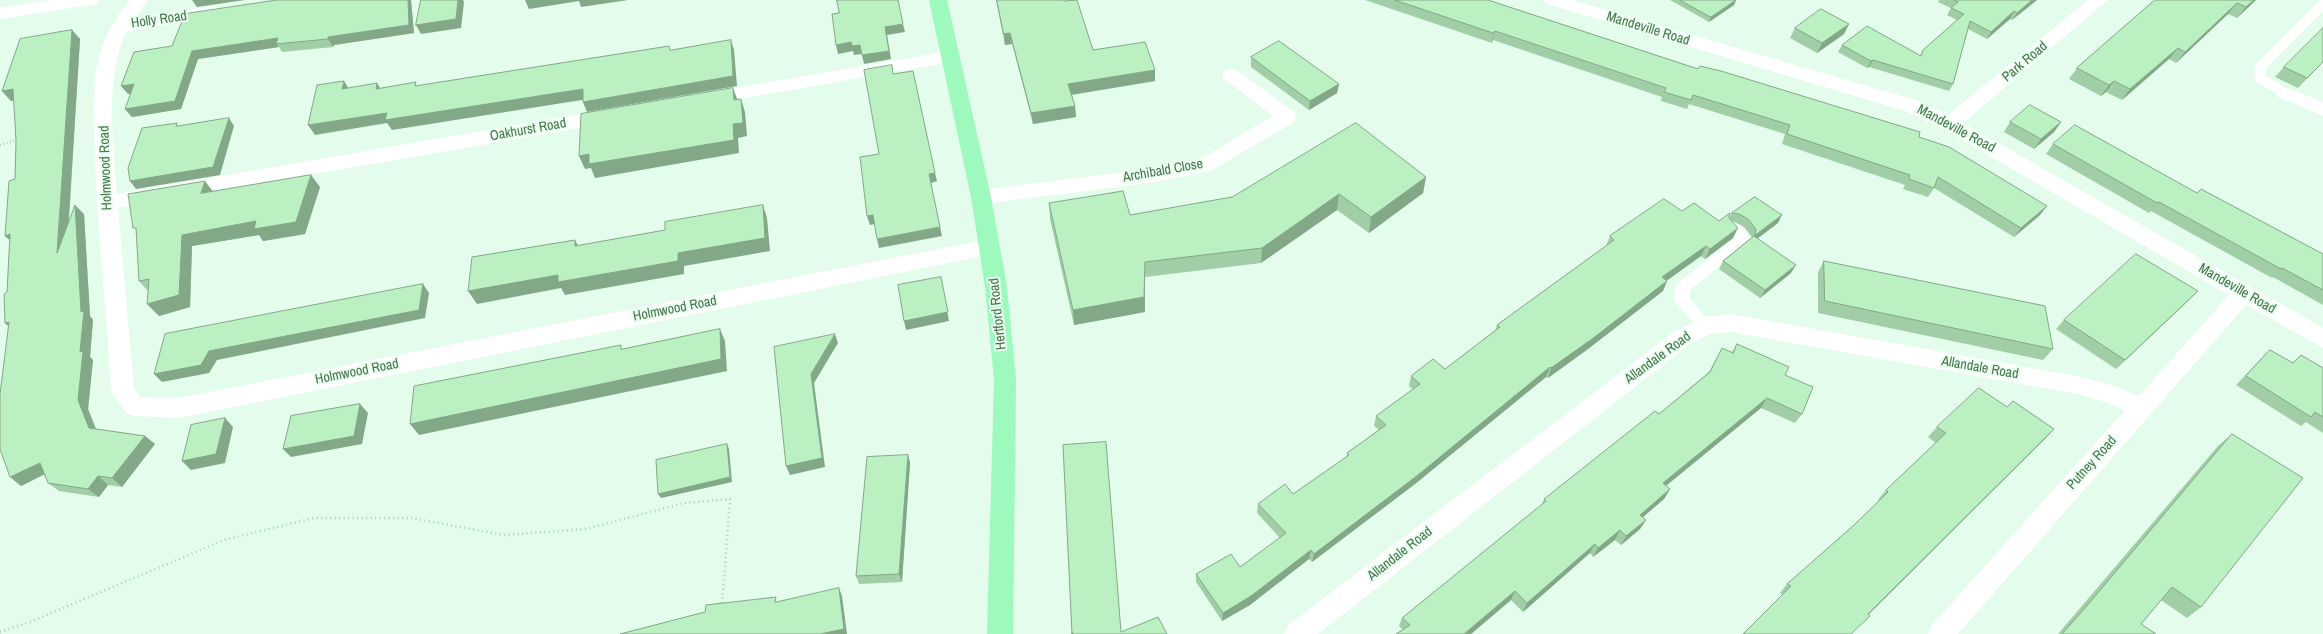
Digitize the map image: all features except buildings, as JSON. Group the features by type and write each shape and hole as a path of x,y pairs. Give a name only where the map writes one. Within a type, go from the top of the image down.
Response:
{"main road":[{"name":"Hertford Road","path":"938,0 981,197 996,287 1005,380 1000,634"}],"street":[{"path":"0,13 91,0"},
{"name":"Holmwood Road","path":"139,0 120,26 112,42 107,65 104,112 106,203 123,391 134,406 179,408 989,247"},
{"name":"Mandeville Road","path":"1553,0 1589,4 1912,106 1950,124 2323,339"},
{"name":"Park Road","path":"1950,124 2099,0"},
{"name":"Holly Road","path":"120,26 230,9"},
{"path":"692,101 949,56"},
{"name":"Archibald Close","path":"981,197 1149,176 1206,165 1286,117 1231,75"},
{"path":"2285,93 2323,110"},
{"name":"Oakhurst Road","path":"106,203 629,112"},
{"name":"Putney Road","path":"1940,634 2244,293"},
{"name":"Allandale Road","path":"1297,634 1682,338 1705,326 1731,323 2077,385 2111,394 2141,407"}],"lane":[{"path":"2285,93 2260,78 2260,67 2323,4"},
{"path":"1705,326 1681,299 1683,287 1744,238 1732,227"}],"path":[{"path":"0,145 20,138"},
{"path":"0,632 30,622 224,540 314,518 411,518 504,534 586,529 684,503 730,499 722,614"}]}
